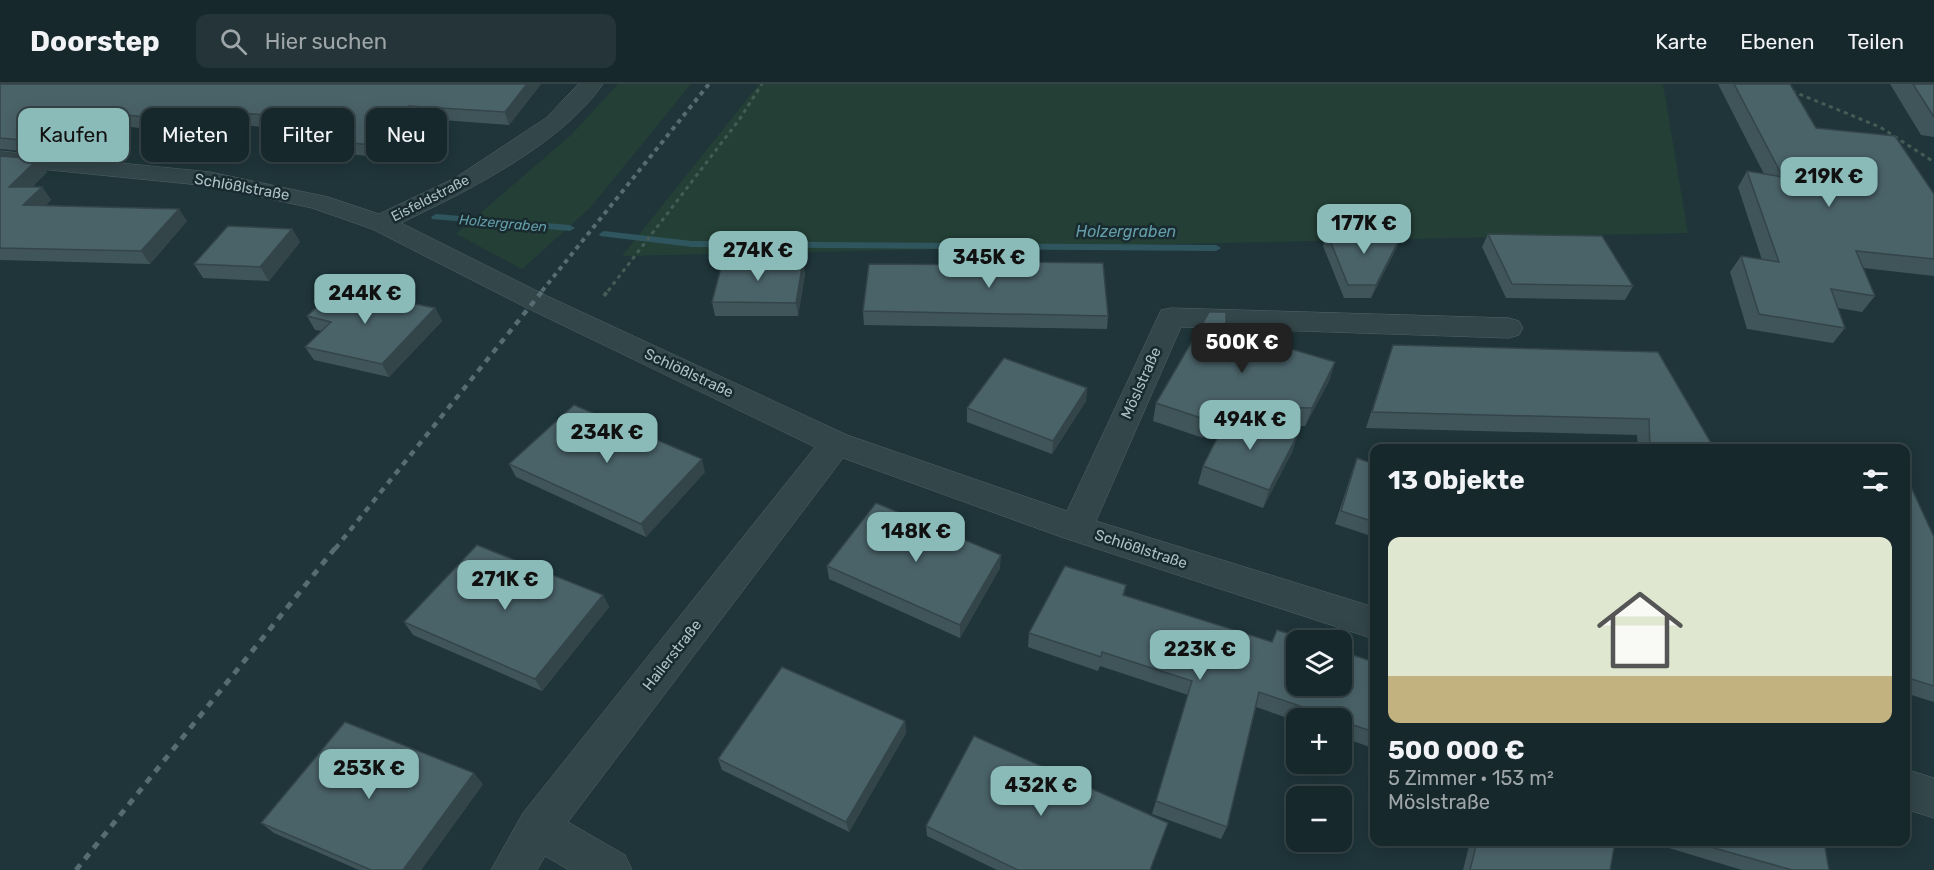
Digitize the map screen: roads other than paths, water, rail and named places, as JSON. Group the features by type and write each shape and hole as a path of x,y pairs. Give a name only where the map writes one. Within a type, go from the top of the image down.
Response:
{"street":[{"name":"Eisfeldstraße","path":"381,223 464,183 554,123 592,84"},
{"name":"Schlößlstraße","path":"0,158 210,179 319,202 381,223 836,443 1076,528 1370,622"},
{"name":"Möslstraße","path":"1076,528 1171,317 1509,328"},
{"name":"Hailerstraße","path":"513,870 538,828 836,443"},
{"path":"1910,791 1934,798"},
{"path":"538,828 610,870"}],"waterway":[{"name":"Holzergraben","path":"436,217 570,228"},
{"name":"Holzergraben","path":"604,234 692,244 1216,248"}],"railway":[{"path":"542,291 709,84"},
{"path":"335,549 544,289"},
{"path":"76,870 336,547"}]}
